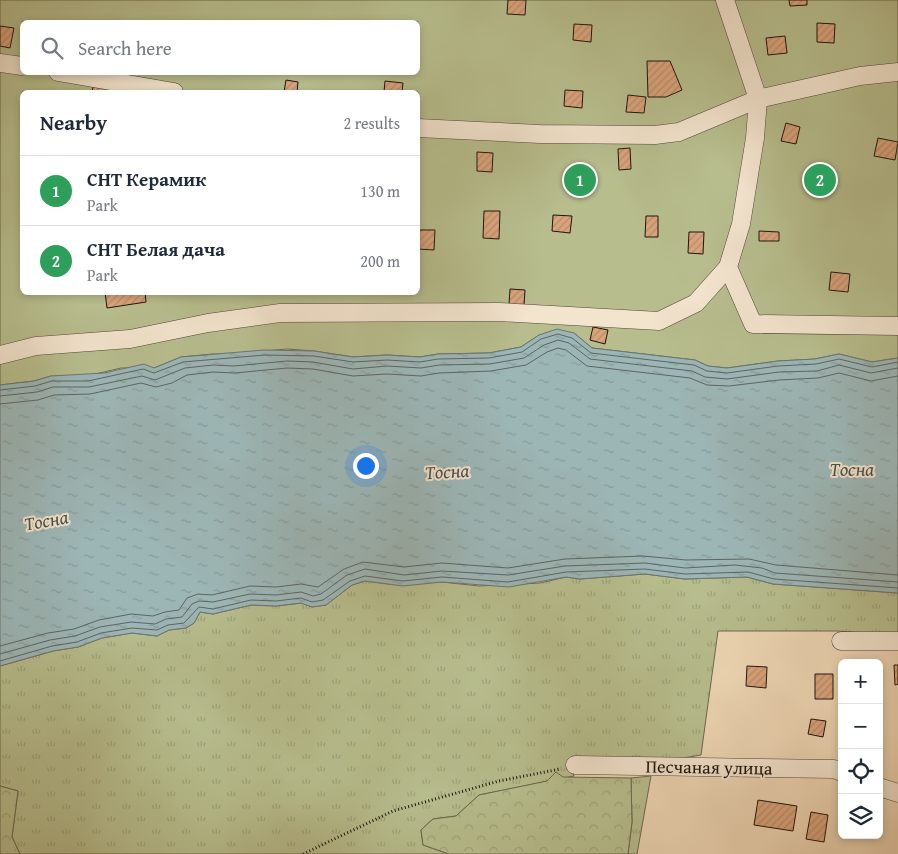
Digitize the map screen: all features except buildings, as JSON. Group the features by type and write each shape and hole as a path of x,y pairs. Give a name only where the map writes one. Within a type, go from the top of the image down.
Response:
{"street":[{"path":"0,355 36,346 130,339 208,323 280,314 499,312 659,322 696,303 728,267 741,224 755,138 758,99 725,0"},
{"path":"0,63 20,66"},
{"path":"420,128 540,134 655,135 679,132 758,99 860,76 898,72"},
{"path":"75,75 162,90"},
{"path":"728,267 753,324 898,326"},
{"path":"842,641 898,641"},
{"name":"Песчаная улица","path":"575,765 838,770"},
{"path":"883,788 898,793"}],"path":[{"path":"303,854 393,811 499,781 575,765"}],"green space":[{"path":"0,0 898,0 898,358 872,362 839,354 815,359 778,361 727,368 708,366 695,360 592,348 574,333 539,335 521,347 489,353 438,354 420,357 387,355 353,357 287,349 181,357 154,368 121,368 87,376 51,376 34,381 0,385"},
{"path":"645,574 685,579 747,577 773,584 898,593 898,635 836,631 718,631 701,755 654,763 568,759 574,776 479,795 456,816 433,819 421,830 423,845 449,854 20,854 12,837 18,791 0,786 0,666 53,651 78,647 102,638 132,633 157,636 169,630 186,628 194,623 200,612 213,614 251,605 276,606 302,603 312,607 326,605 352,585 365,581 389,584 442,582 479,586 540,583 566,577 580,579"},
{"path":"556,772 563,777 631,778 632,822 628,854 449,854 423,845 421,830 433,819 456,816 479,795 547,781"},
{"path":"651,776 637,854 628,854 632,822 631,778"},
{"path":"0,786 18,791 12,837 20,854 0,854"}],"water":[{"name":"Тосна","path":"557,329 574,333 592,348 695,360 708,366 727,368 778,361 815,359 839,354 872,362 898,358 898,593 773,584 747,577 685,579 645,574 580,579 566,577 509,587 442,582 403,586 365,581 352,585 326,605 312,607 301,603 276,606 251,605 213,614 200,612 194,623 186,628 169,630 157,636 132,633 102,638 78,647 53,651 0,666 0,385 34,381 51,376 104,373 144,364 154,368 181,357 264,350 314,351 353,357 387,355 420,357 438,354 489,353 521,347 539,335"}],"place":[{"name":"СНТ Керамик","path":"580,180"},
{"name":"СНТ Белая дача","path":"820,180"}]}
